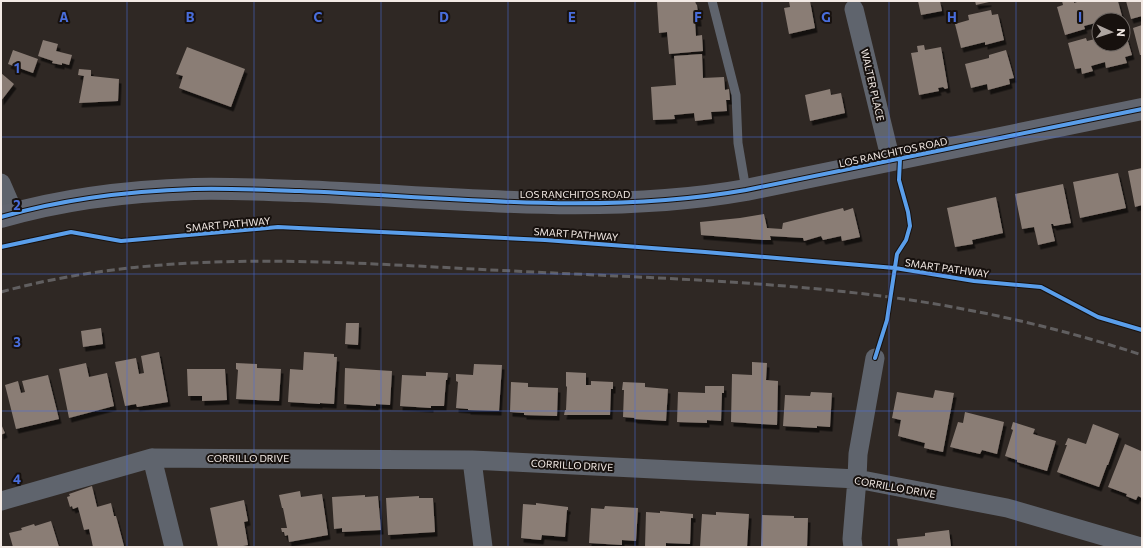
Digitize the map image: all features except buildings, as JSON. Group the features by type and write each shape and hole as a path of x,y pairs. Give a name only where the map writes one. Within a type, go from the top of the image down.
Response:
{"main road":[{"name":"LOS RANCHITOS ROAD","path":"8,215 97,197 195,189 361,194 480,202 572,203 668,201 746,190 1142,109"}],"street":[{"name":"WALTER PLACE","path":"854,9 891,161"},
{"path":"1,183 8,215"},
{"path":"853,547 852,539 858,454 875,358"},
{"path":"152,458 174,547"},
{"name":"CORRILLO DRIVE","path":"1,501 152,458 472,460 857,479 1007,508 1141,547"},
{"path":"472,460 483,547"}],"lane":[{"path":"712,1 736,95 738,143 746,190"}],"railway":[{"path":"1,292 64,278 128,268 192,263 256,261 385,264 665,278 817,289 917,301 974,311 1031,324 1087,338 1142,355"}],"cycle path":[{"path":"1,217 48,205 97,197 194,189 300,191 523,202 635,202 691,198 746,190 1142,109"},
{"path":"875,358 887,320 897,254 906,240 910,226 908,212 899,180 900,159"},
{"name":"SMART PATHWAY","path":"1,247 71,232 121,241 278,227 545,240 895,268 974,281 1041,287 1098,317 1142,330"}]}
